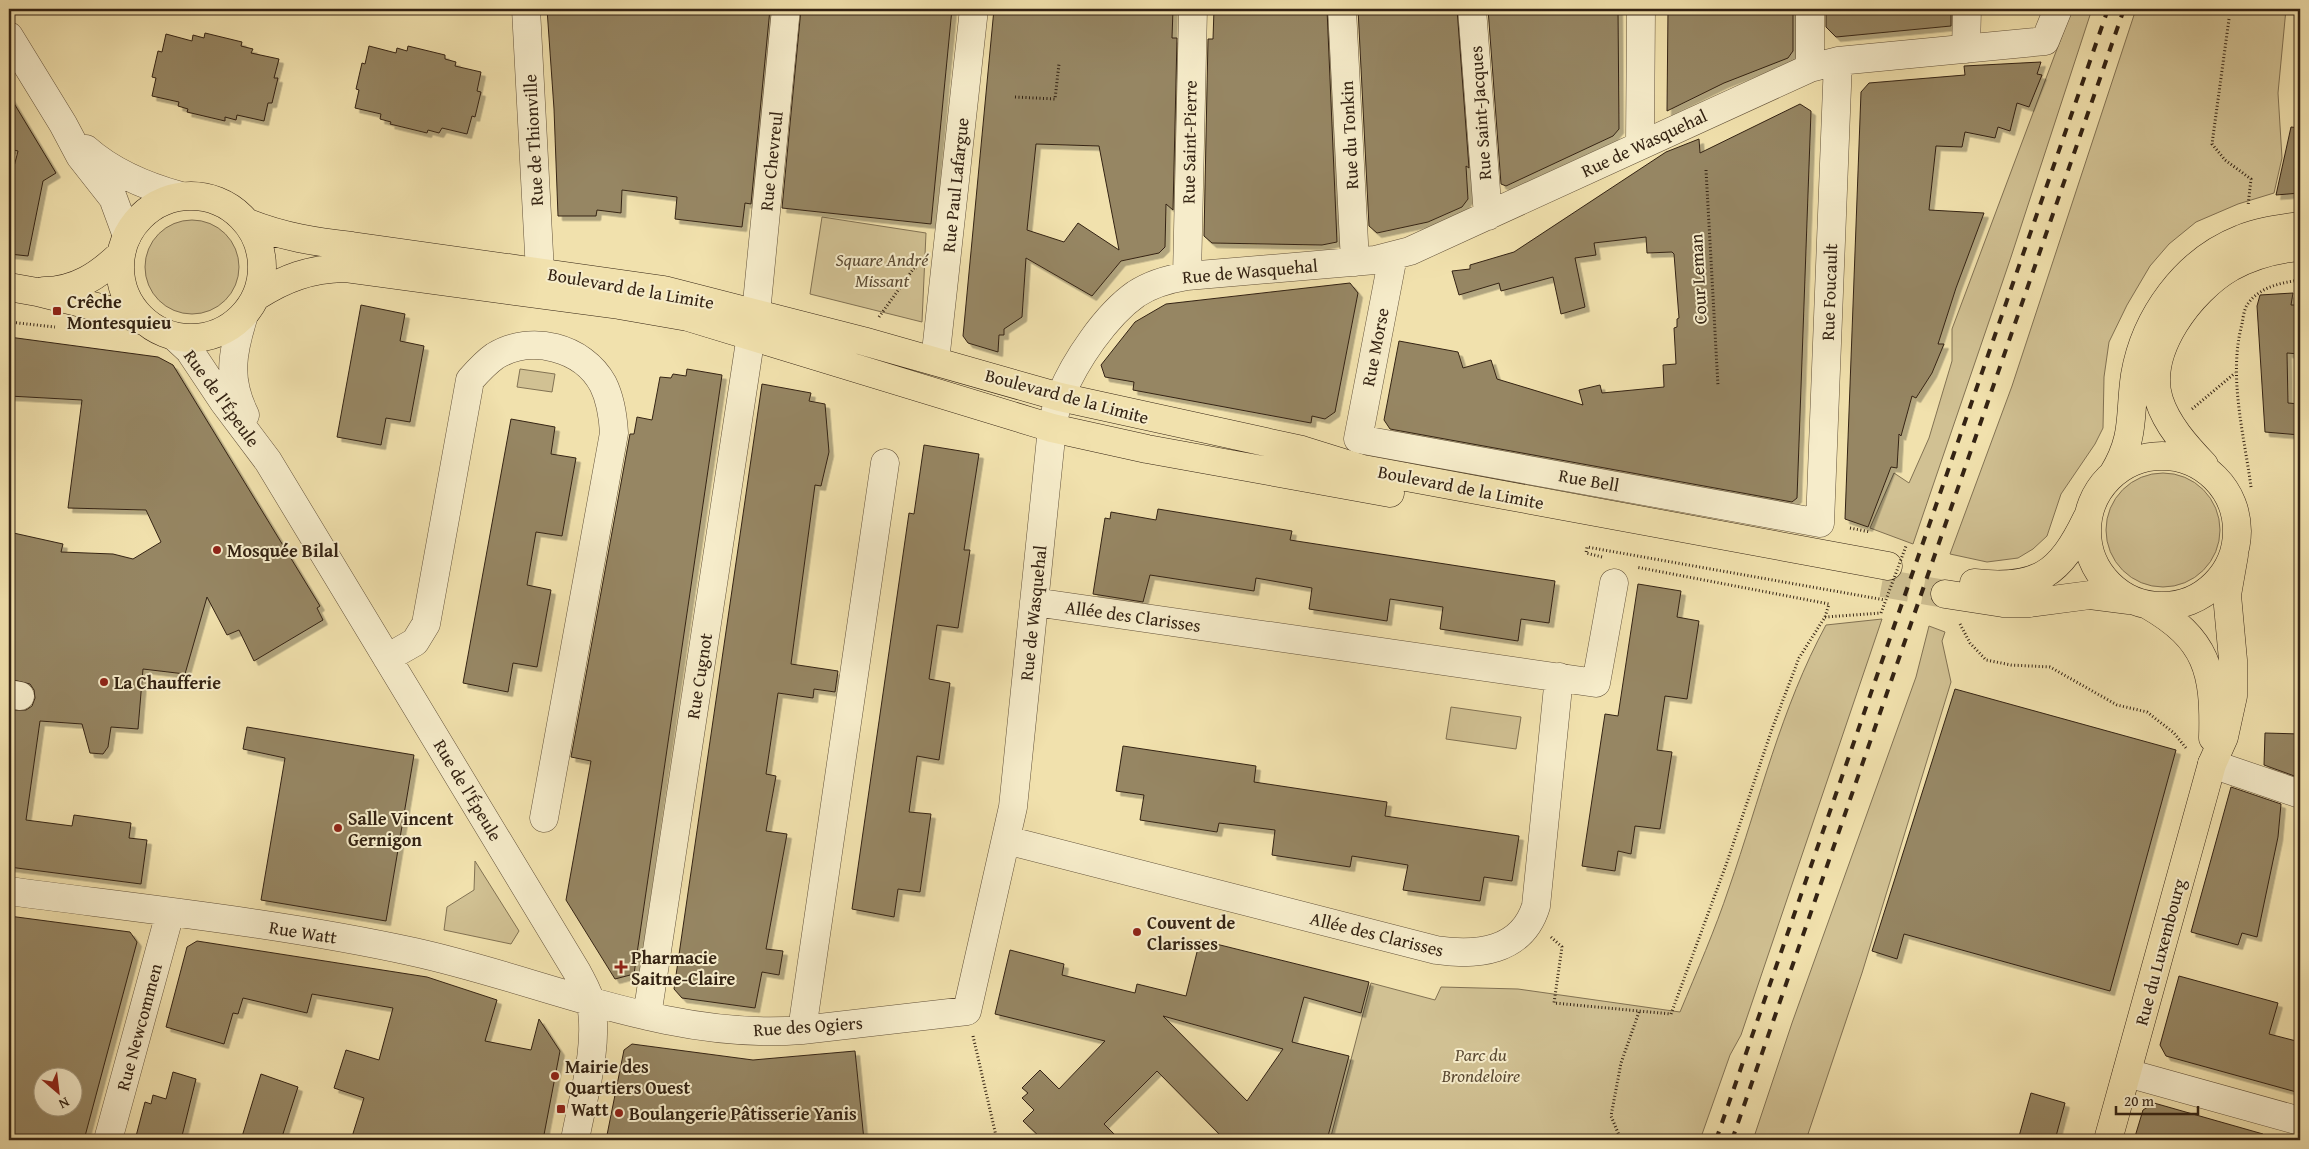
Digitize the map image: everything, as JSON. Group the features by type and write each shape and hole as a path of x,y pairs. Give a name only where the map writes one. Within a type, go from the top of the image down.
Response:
{"main road":[{"path":"37,292 62,290 80,284 99,273 124,245 137,221 149,209 164,201 181,196 215,199 237,212 257,238 262,254 262,280 250,306 229,327 212,335 193,338 174,336 159,331 146,322 133,308 124,291 120,272 124,245"},
{"name":"Boulevard de la Limite","path":"248,224 279,235 306,241 664,290 932,393 1052,428 1147,449 1885,583"},
{"path":"2300,226 2256,234 2220,250 2199,264 2180,282 2164,303 2147,334 2138,361 2130,436 2122,459 2113,474 2100,488 2072,548 2052,571 2040,577 2010,584 1947,586 2003,604 2030,603 2090,595 2141,603 2176,605 2201,596 2221,578 2234,554 2238,534 2234,507 2225,488 2182,440 2161,405 2156,382 2157,364 2162,348 2182,313 2216,278 2247,259 2268,252 2300,246"},
{"name":"Boulevard de la Limite","path":"250,306 284,280 306,272 326,268 365,269 863,341 1060,397 1302,450 1363,468 1885,583"},
{"path":"9,288 37,292 125,314 146,322"},
{"path":"2113,474 2135,461 2160,455 2186,459 2210,472"},
{"path":"2089,512 2087,538 2094,562 2108,583 2124,596 2141,603"},
{"name":"Rue du Luxembourg","path":"2108,1140 2210,773 2224,737 2233,696 2233,660 2227,595 2234,554"},
{"name":"Rue du Luxembourg","path":"2141,603 2171,618 2193,640 2203,659 2211,681 2212,696 2210,773"}],"street":[{"name":"Rue de Thionville","path":"526,9 540,272"},
{"name":"Rue Chevreul","path":"753,324 786,9"},
{"name":"Rue Paul Lafargue","path":"935,361 974,9"},
{"name":"Rue Saint-Pierre","path":"1187,276 1193,9"},
{"name":"Rue du Tonkin","path":"1342,9 1355,262"},
{"name":"Rue Saint-Jacques","path":"1472,9 1488,216"},
{"path":"1640,144 1641,9"},
{"path":"1810,9 1810,68"},
{"path":"1966,49 1967,9"},
{"name":"Rue de Wasquehal","path":"967,1011 1006,840 1016,783 1052,428 1060,397 1081,357 1115,312 1137,293 1161,282 1187,276 1355,262 1394,256 1428,244 1640,144 1810,68 1838,61 2045,41 2058,9"},
{"path":"9,36 86,164 114,198 124,245"},
{"name":"Rue Foucault","path":"1820,523 1838,61"},
{"path":"63,124 82,146 101,161 150,186 181,196"},
{"name":"Rue Morse","path":"1358,439 1394,256"},
{"name":"Rue de l'Épeule","path":"250,306 235,347 232,380 238,402 268,461 568,953 591,1002 593,1044 575,1140"},
{"name":"Rue Cugnot","path":"647,1016 753,324"},
{"name":"Rue de l'Épeule","path":"174,336 195,358 219,396 268,461"},
{"path":"388,658 415,642 426,624 470,380 480,368 496,356 513,348 531,345 564,350 582,361 594,371 609,397 614,433 544,818"},
{"name":"Rue Bell","path":"1358,439 1820,523"},
{"path":"802,1030 885,463"},
{"name":"Allée des Clarisses","path":"1034,602 1596,683 1612,571"},
{"path":"1532,919 1538,891 1558,677"},
{"path":"2210,773 2300,794"},
{"name":"Allée des Clarisses","path":"1006,840 1444,951 1473,953 1502,945 1524,930 1532,919"},
{"name":"Rue Watt","path":"9,891 323,935 416,952 591,1002"},
{"name":"Rue Newcommen","path":"108,1140 170,913"},
{"name":"Rue des Ogiers","path":"591,1002 647,1016 738,1030 781,1032 967,1011"},
{"path":"2127,1073 2300,1120"}],"path":[{"path":"2229,19 2212,144 2225,160 2251,179 2248,206"},
{"path":"1015,97 1055,99 1059,64"},
{"name":"Cour Leman","path":"1706,170 1718,386"},
{"path":"863,341 914,268 946,270"},
{"path":"2252,487 2236,372 2238,335 2246,306 2260,292 2282,282 2300,280"},
{"path":"1850,528 1862,529"},
{"path":"1825,617 1881,614 1885,583 1906,546"},
{"path":"1532,919 1562,948 1554,1004 1671,1014 1726,866 1772,729 1799,658 1825,617 1829,604 1631,566 1627,584 1586,553 1587,547 1732,573 1885,583"},
{"path":"1958,620 1970,643 1986,660 2011,665 2050,667 2117,704 2147,712 2174,734 2210,773"},
{"path":"967,1011 997,1140"},
{"path":"1621,1140 1611,1116 1621,1063 1639,1012"}],"green space":[{"path":"2072,9 2092,9 2011,257 1913,544 1870,528 1894,473 1909,483 1929,438 1952,361 1952,329"},
{"path":"2136,9 2286,9 2278,93 2282,158 2274,193 2238,204 2196,222 2169,244 2150,266 2127,305 2109,342 2104,377 2103,428 2095,444 2061,494 2047,536 2033,549 2018,558 1987,562 1950,554 2012,386"},
{"name":"Square André Missant","path":"822,217 926,233 922,322 810,294"},
{"path":"192,220 210,224 225,234 235,249 239,267 235,285 225,300 210,310 192,314 174,310 159,300 149,285 145,267 149,249 159,234 174,224"},
{"path":"520,369 555,374 552,392 517,387"},
{"path":"2163,473 2185,478 2203,490 2215,508 2220,530 2215,552 2203,570 2185,582 2163,587 2141,582 2123,570 2111,552 2106,530 2111,508 2123,490 2141,478"},
{"name":"Parc du Brondeloire","path":"1882,619 1741,1035 1730,1055 1700,1140 1330,1140 1371,983 1435,1000 1441,987 1518,989 1680,1012 1724,904 1772,754 1810,656 1826,625"},
{"path":"1929,626 1945,632 1942,641 1951,682 1862,973 1806,1140 1753,1140 1792,1023 1916,677"},
{"path":"1451,707 1521,717 1516,749 1446,739"},
{"path":"475,861 519,931 511,944 444,930 447,907 474,890"}],"building":[{"path":"547,9 583,9 584,11 613,9 770,9 751,204 745,203 742,227 675,219 677,197 622,190 621,213 597,210 596,216 558,216 554,109"},
{"path":"801,9 952,9 931,224 782,208"},
{"path":"994,9 1173,9 1172,38 1177,38 1173,210 1166,204 1165,247 1159,253 1121,261 1092,296 1026,258 1022,317 1004,329 1004,335 999,335 998,352 968,343 963,336","holes":["1036,144 1099,146 1119,250 1078,223 1064,242 1027,230"]},
{"path":"1214,9 1327,9 1337,242 1322,245 1212,243 1204,236 1208,39 1213,39"},
{"path":"1358,9 1457,9 1469,168 1466,166 1468,199 1462,207 1428,222 1377,233 1369,226"},
{"path":"1488,9 1618,9 1619,129 1613,136 1506,186 1501,184"},
{"path":"1668,9 1793,9 1793,51 1788,58 1724,83 1667,111"},
{"path":"1826,9 1951,9 1951,26 1836,37 1826,27"},
{"path":"205,33 242,42 241,46 253,49 251,53 279,59 274,78 278,78 272,103 268,103 264,121 237,115 236,120 225,117 225,121 187,112 188,109 178,106 179,102 152,96 156,78 152,77 158,51 162,52 166,34 192,41 193,35 204,38"},
{"path":"369,46 396,53 397,48 407,51 408,46 445,55 445,59 456,62 455,66 481,72 477,91 481,92 475,117 472,116 467,134 442,128 439,133 428,130 427,133 390,124 391,122 380,119 381,114 355,108 359,90 356,89 362,63 365,64"},
{"path":"2041,62 2037,74 2042,75 2029,107 2017,103 2010,131 1998,127 1995,138 1965,132 1962,147 1936,146 1929,210 1984,213 1956,288 1938,344 1944,344 1932,373 1916,398 1912,396 1901,436 1899,434 1897,468 1891,467 1868,527 1845,519 1861,92 1869,83 1965,75 1964,66"},
{"path":"9,95 56,173 43,181 28,256 9,254 9,186 18,151 9,149"},
{"path":"1800,104 1811,111 1797,498 1792,502 1390,429 1384,420 1399,341 1458,352 1463,368 1491,360 1497,379 1583,405 1579,390 1600,385 1602,393 1664,387 1663,365 1676,364 1674,328 1677,327 1677,319 1679,318 1674,254 1672,252 1647,253 1646,237 1594,243 1596,255 1575,258 1585,307 1561,314 1553,277 1501,291 1499,283 1459,295 1452,271 1470,269 1470,265 1514,252 1666,152 1699,139 1700,153"},
{"path":"2291,127 2300,128 2300,193 2276,195"},
{"path":"1350,283 1358,293 1335,412 1325,419 1312,416 1311,423 1133,390 1134,382 1105,377 1101,365 1135,322 1166,304"},
{"path":"2293,293 2291,305 2300,305 2300,354 2287,353 2288,403 2300,404 2300,435 2265,432 2257,306 2260,295"},
{"path":"361,305 405,314 400,341 424,346 410,422 386,418 381,445 337,437"},
{"path":"9,337 158,357 173,365 320,606 317,608 323,620 254,661 239,630 227,635 207,597 185,674 143,669 138,729 111,727 108,747 103,754 90,753 82,724 40,721 26,820 72,826 74,815 131,823 129,838 147,840 141,884 9,867 9,710 26,710 32,706 35,698 34,690 30,684 9,679 9,532 63,544 61,552 113,554 133,559 161,542 146,510 68,508 82,400 9,396"},
{"path":"687,369 722,375 634,974 615,979 566,900 591,761 571,757 630,434 634,434 637,417 652,420 660,377 671,378 673,374 686,376"},
{"path":"762,384 811,393 809,401 825,404 829,452 821,486 815,485 791,664 838,671 835,692 814,689 813,698 778,693 766,774 776,776 766,831 787,834 766,949 783,951 779,975 762,972 755,1008 682,998 674,989"},
{"path":"511,419 555,427 551,454 576,458 562,536 536,532 527,585 551,590 537,667 513,663 508,692 463,683"},
{"path":"924,445 979,454 964,550 970,550 958,628 937,625 929,679 950,683 939,760 917,756 909,812 931,814 920,892 898,889 894,917 852,909 909,513 914,514"},
{"path":"1158,509 1292,531 1290,540 1555,581 1549,623 1521,619 1518,641 1440,629 1443,607 1390,599 1387,621 1309,609 1312,588 1256,578 1254,591 1150,575 1143,602 1093,594 1105,518 1110,519 1111,512 1156,520"},
{"path":"1638,584 1681,591 1677,617 1699,621 1687,699 1665,696 1657,750 1672,752 1660,829 1635,826 1631,854 1618,851 1615,871 1582,866 1605,714 1618,716"},
{"path":"1955,689 2176,750 2110,991 1904,934 1897,959 1872,951"},
{"name":"Salle Vincent Gernigon","path":"247,727 414,755 386,921 261,900 285,758 243,749"},
{"path":"2265,733 2300,734 2300,778 2264,765"},
{"path":"1123,746 1256,766 1254,782 1387,802 1385,816 1519,836 1512,881 1484,877 1480,901 1403,890 1408,865 1352,856 1350,867 1272,855 1275,830 1219,823 1217,832 1140,820 1144,795 1116,791"},
{"path":"2231,787 2281,804 2278,837 2257,937 2242,933 2238,945 2191,932"},
{"path":"9,916 130,932 137,942 84,1140 9,1140"},
{"path":"1200,940 1369,982 1361,1013 1304,997 1292,1042 1349,1056 1327,1140 1225,1140 1157,1071 1104,1124 1120,1140 1043,1140 1023,1121 1034,1110 1022,1098 1028,1093 1022,1088 1040,1070 1059,1089 1105,1041 995,1014 1010,950 1064,964 1062,975 1135,993 1137,984 1186,996","holes":["1163,1016 1283,1049 1247,1101"]},
{"path":"197,941 427,977 497,1000 485,1041 531,1050 539,1019 560,1051 543,1140 351,1140 364,1098 334,1088 346,1050 379,1060 393,1008 312,994 307,1013 243,998 238,1014 233,1013 224,1044 166,1027 187,947"},
{"path":"2179,976 2278,1003 2269,1034 2300,1042 2300,1093 2166,1056 2160,1045"},
{"path":"632,1044 753,1060 855,1051 864,1140 606,1140 624,1050"},
{"path":"173,1072 196,1079 181,1140 135,1140 145,1102 151,1104 153,1095 166,1099"},
{"path":"261,1074 298,1087 281,1140 241,1140"},
{"path":"2031,1093 2065,1103 2055,1140 2018,1140"},
{"path":"2154,1103 2263,1134 2262,1140 2134,1140 2143,1110"}],"tunnel":[{"path":"1882,583 1945,594"}],"railway":[{"path":"1716,1140 2108,9"},
{"path":"1732,1140 2124,9"}],"place":[{"name":"Crêche Montesquieu","path":"57,311"},
{"name":"Mosquée Bilal","path":"217,550"},
{"name":"La Chaufferie","path":"104,682"},
{"name":"Salle Vincent Gernigon","path":"338,828"},
{"name":"Couvent de Clarisses","path":"1137,932"},
{"name":"Pharmacie Saitne-Claire","path":"621,967"},
{"name":"Mairie des Quartiers Ouest","path":"555,1076"},
{"name":"Watt","path":"561,1109"},
{"name":"Boulangerie Pâtisserie Yanis","path":"619,1113"}]}
